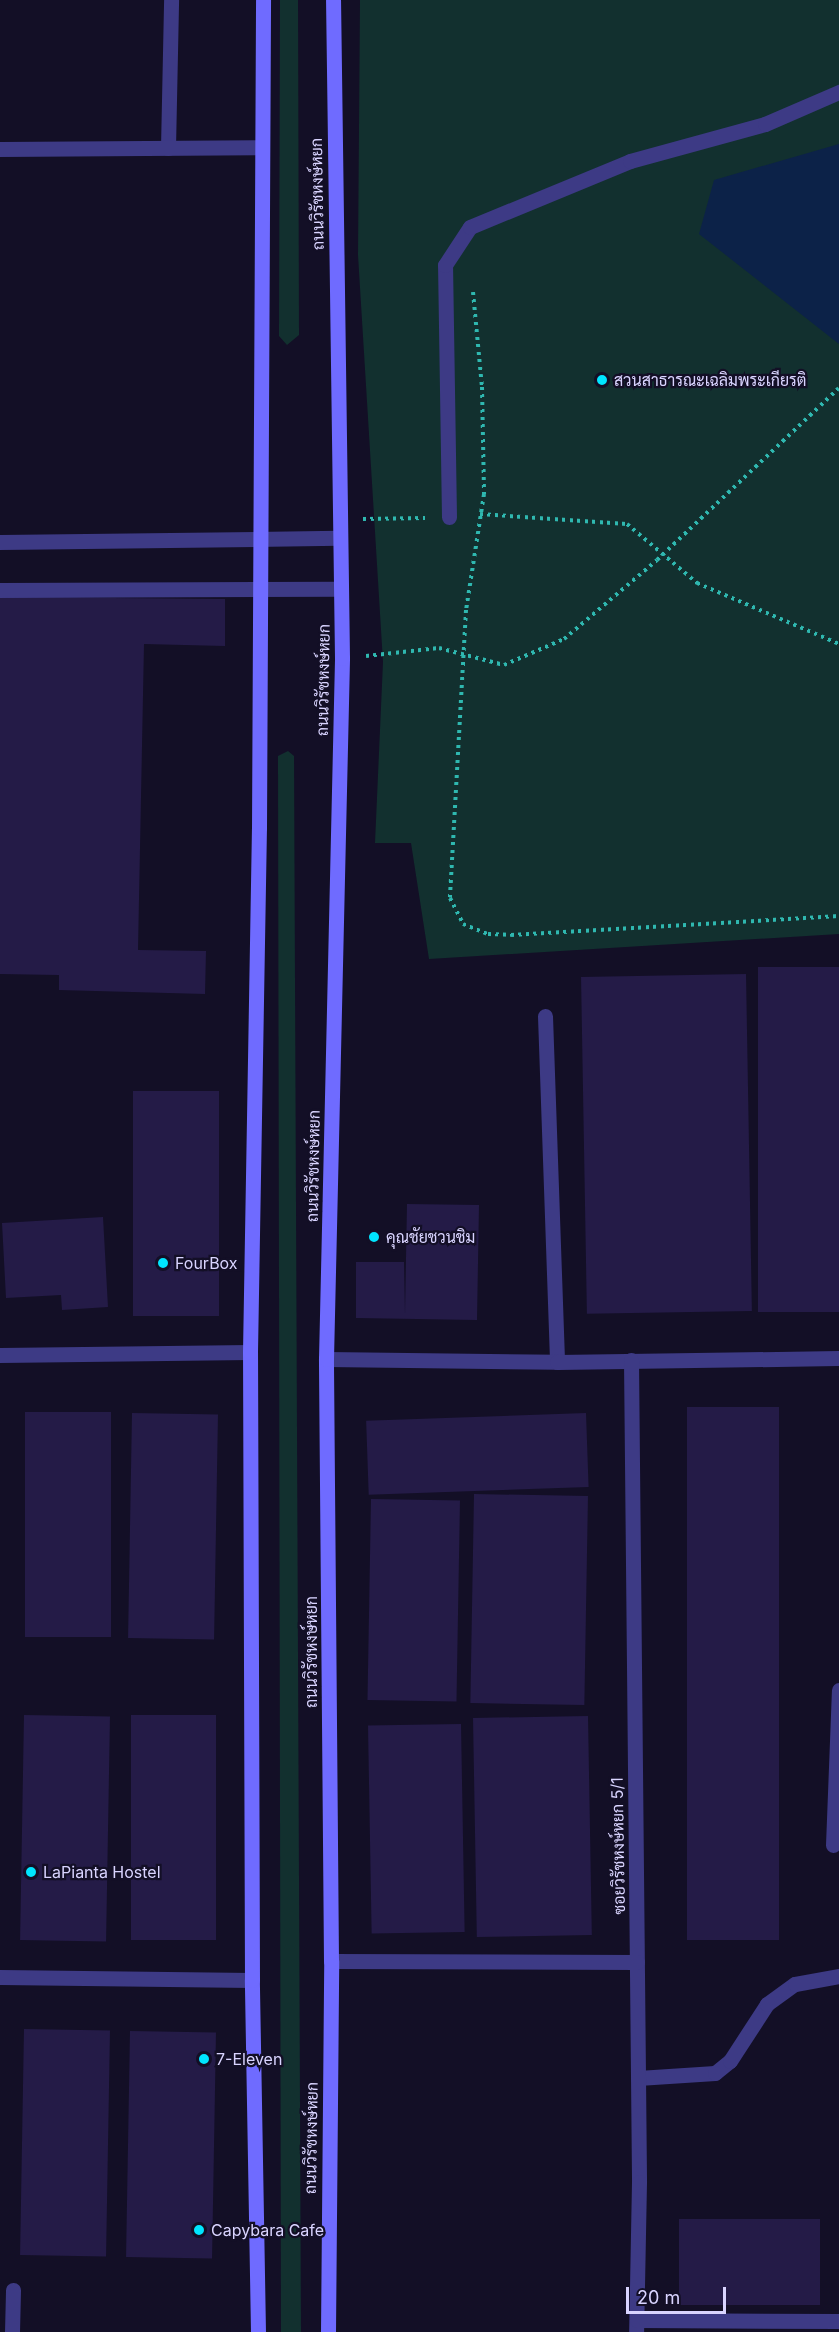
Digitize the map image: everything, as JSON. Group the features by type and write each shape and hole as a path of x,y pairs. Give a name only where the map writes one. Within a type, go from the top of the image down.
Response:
{"main road":[{"path":"258,2332 252,1980 250,1352 261,538 263,0"},
{"name":"ถนนวิรัชหงษ์หยก","path":"328,2332 331,1961 326,1359 342,658 333,0"}],"street":[{"path":"168,148 171,0"},
{"path":"448,517 445,265 470,227 630,161 765,124 839,92"},
{"path":"0,149 262,147"},
{"path":"0,542 339,538"},
{"path":"0,590 341,589"},
{"path":"545,1016 557,1362"},
{"path":"0,1355 250,1352"},
{"path":"326,1359 557,1362 839,1358"},
{"name":"ซอยวิรัชหงษ์หยก 5/1","path":"631,1360 638,2078 637,2326"},
{"path":"833,1845 839,1690"},
{"path":"331,1961 637,1962"},
{"path":"638,2078 716,2073 730,2061 767,2004 795,1984 839,1976"},
{"path":"0,1977 252,1980"},
{"path":"12,2332 13,2290"},
{"path":"637,2326 839,2321"}],"path":[{"path":"472,288 482,387 484,494 466,610 450,898 463,924 488,934 512,935 839,916"},
{"path":"342,658 439,648 504,665 564,639 663,554 839,388"},
{"path":"339,519 448,517 480,514 627,524 697,583 839,644"}],"green space":[{"path":"280,0 298,0 299,335 287,345 279,336"},
{"name":"สวนสาธารณะเฉลิมพระเกียรติ","path":"360,0 839,0 839,934 429,959 411,843 375,843 383,662 358,255"},
{"path":"288,751 294,756 301,2332 281,2332 278,756"}],"water":[{"path":"839,144 839,344 699,234 714,180"}],"building":[{"path":"0,597 225,599 225,646 144,644 138,950 206,951 205,994 59,990 59,975 0,974"},
{"path":"758,967 839,967 839,1312 758,1312"},
{"path":"746,974 752,1311 587,1314 581,977"},
{"path":"133,1091 219,1091 219,1316 133,1316"},
{"path":"407,1204 479,1205 477,1320 356,1318 356,1262 404,1262 405,1314"},
{"path":"103,1217 108,1307 62,1310 61,1295 6,1298 2,1223"},
{"path":"687,1407 779,1407 779,1940 687,1940"},
{"path":"25,1412 111,1412 111,1637 25,1637"},
{"path":"132,1413 218,1415 214,1639 128,1638"},
{"path":"586,1413 589,1487 369,1495 366,1421"},
{"path":"474,1494 588,1496 584,1705 470,1703"},
{"path":"371,1499 460,1501 456,1702 367,1700"},
{"path":"24,1715 110,1717 106,1941 20,1940"},
{"path":"131,1715 216,1715 216,1940 131,1940"},
{"path":"588,1716 592,1935 477,1937 473,1718"},
{"path":"461,1724 465,1932 372,1934 368,1726"},
{"path":"24,2029 110,2031 106,2256 20,2255"},
{"path":"130,2031 216,2033 212,2258 126,2257"},
{"path":"679,2219 820,2219 820,2305 679,2305"}],"place":[{"name":"สวนสาธารณะเฉลิมพระเกียรติ","path":"602,380"},
{"name":"คุณชัยชวนชิม","path":"374,1237"},
{"name":"FourBox","path":"163,1263"},
{"name":"LaPianta Hostel","path":"31,1872"},
{"name":"7-Eleven","path":"204,2059"},
{"name":"Capybara Cafe","path":"199,2230"}]}
